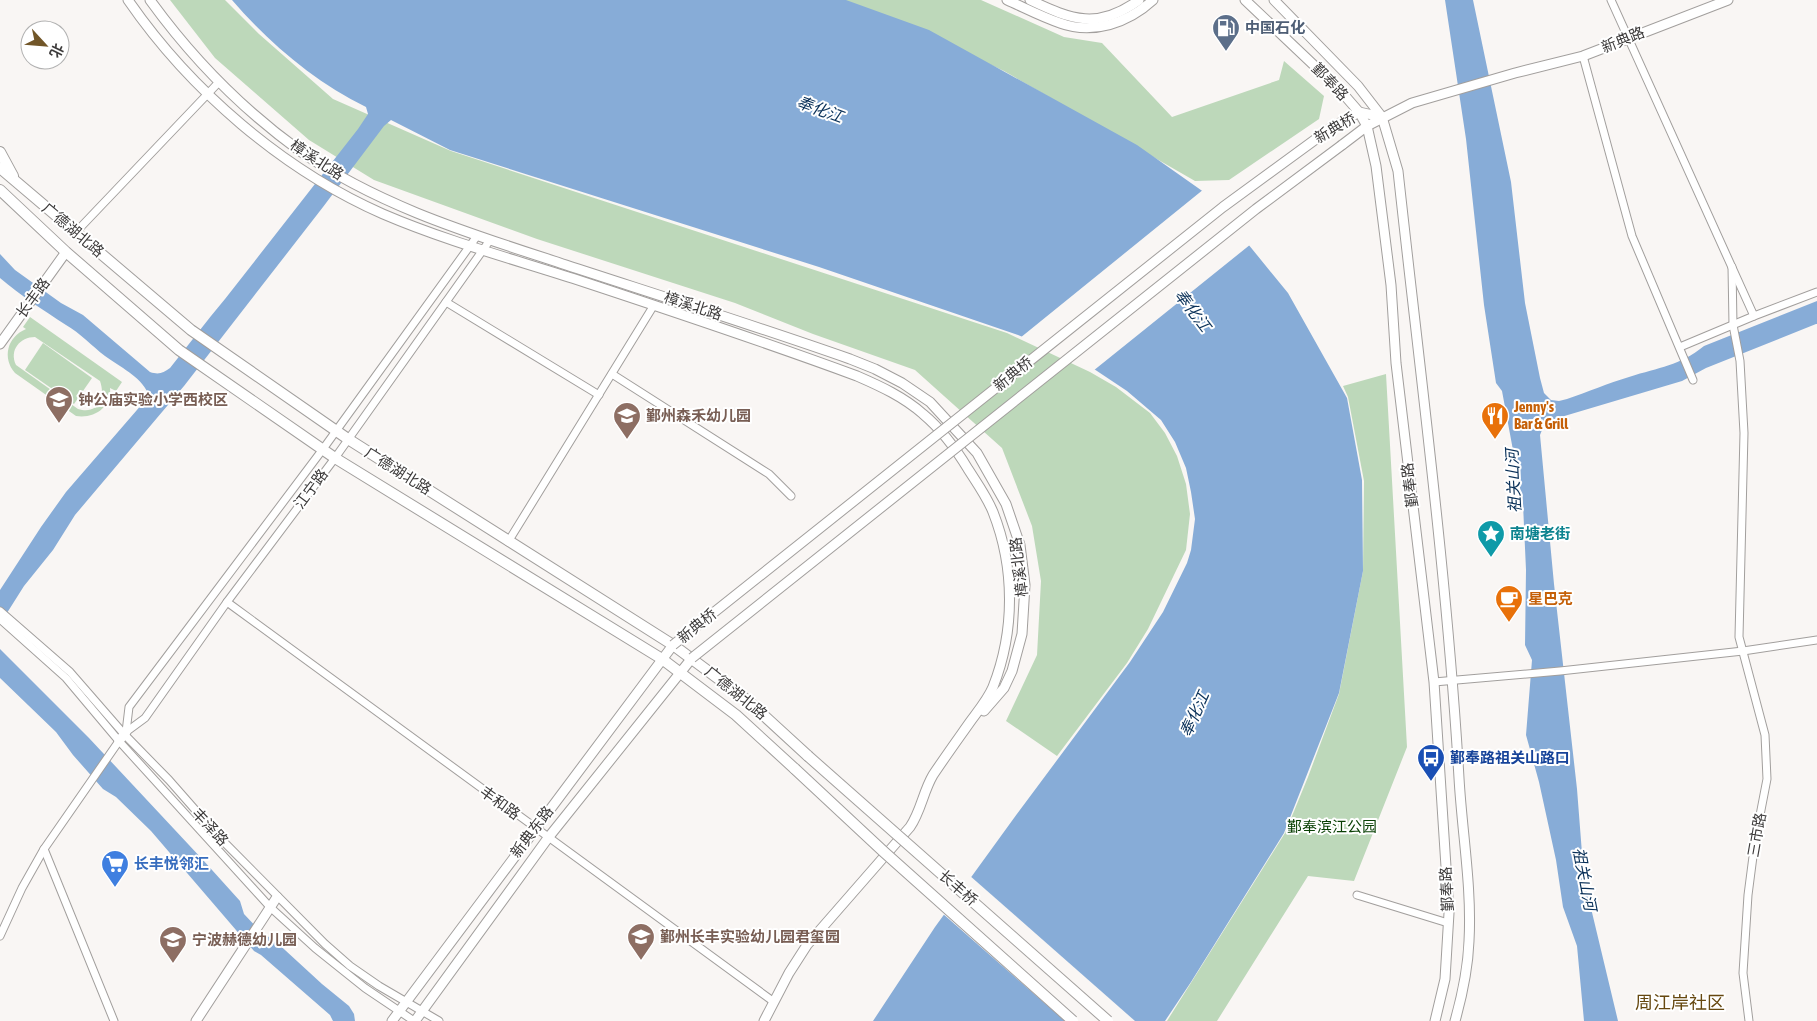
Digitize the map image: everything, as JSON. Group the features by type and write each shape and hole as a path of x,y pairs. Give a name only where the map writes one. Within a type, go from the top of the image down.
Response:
{"main road":[{"name":"樟溪北路","path":"128,0 165,47 206,94 258,136 344,195 385,215 446,238 654,306 857,376 879,386 921,412 935,425 960,455 992,511 1004,545 1010,586 1008,625 1000,663 992,688 926,786 920,809 910,827 807,945 764,1021"},
{"name":"樟溪北路","path":"150,0 218,82 280,135 352,182 391,201 477,236 850,359 902,383 930,402 977,453 999,489 1020,545 1025,585 1022,634 1012,672 1004,688 961,734"},
{"path":"1007,0 1061,24 1090,28 1117,23 1131,16 1153,0"},
{"path":"1030,0 1066,16 1092,20 1127,9 1139,0"},
{"name":"鄞奉路","path":"1245,0 1339,89 1358,112 1367,126 1376,166 1391,285 1396,363 1434,682 1448,923 1445,978 1435,1021"},
{"name":"鄞奉路","path":"1274,0 1358,86 1382,117 1398,171 1453,679 1468,892 1469,942 1460,1002 1455,1021"},
{"name":"新典路","path":"1382,117 1412,103 1515,73 1583,56 1728,0"},
{"name":"新典桥","path":"673,645 1223,207 1331,128 1358,112 1382,117"},
{"name":"新典桥","path":"692,658 1256,209 1367,126 1382,117"},
{"path":"0,152 15,182"},
{"name":"广德湖北路","path":"0,168 191,330 218,350 348,439 692,658 747,700 808,756"},
{"name":"广德湖北路","path":"0,190 66,252 179,350 335,458 662,659 736,715 795,769"},
{"path":"0,197 13,201"},
{"name":"长丰路","path":"0,344 66,252"},
{"name":"新典东路","path":"392,1021 534,828 673,645"},
{"name":"新典东路","path":"415,1021 548,838 692,658"},
{"name":"长丰桥","path":"808,756 1108,1021"},
{"name":"长丰桥","path":"795,769 884,852 1073,1021"},
{"path":"196,1021 277,897"}],"street":[{"path":"1611,0 1754,316"},
{"path":"1583,56 1632,236 1693,380"},
{"path":"76,232 218,82"},
{"name":"江宁路","path":"123,736 129,707 323,450 477,236"},
{"name":"江宁路","path":"123,736 145,718 227,602 335,458 490,240"},
{"name":"三市路","path":"1732,267 1734,328 1739,360 1744,433 1739,637 1765,735 1767,779 1755,841 1748,895 1743,973 1748,1021"},
{"path":"1680,347 1734,328 1754,316 1817,292"},
{"path":"446,302 599,394"},
{"path":"508,542 654,306"},
{"path":"612,374 769,474 791,496"},
{"name":"丰和路","path":"227,602 774,1002"},
{"name":"丰泽路","path":"0,612 21,628 70,672 270,908 315,948 365,988 415,1021"},
{"name":"丰泽路","path":"0,619 66,678 169,780 220,838 325,944 350,966 406,1003 439,1021"},
{"path":"1434,682 1560,671 1743,651 1817,640"},
{"path":"0,936 22,888 44,849 123,736"},
{"path":"44,849 114,1021"},
{"path":"1357,895 1448,923"}],"green space":[{"path":"170,0 225,0 259,34 333,99 451,151 1007,333 1090,372 1116,387 1150,413 1165,433 1177,456 1186,484 1190,514 1186,550 1148,629 1127,663 1057,756 1006,721 1037,655 1041,581 1032,526 1002,448 915,370 813,334 735,303 537,239 374,180 309,140 215,58"},
{"path":"836,0 981,0 1064,37 1102,43 1172,117 1279,80 1284,61 1324,96 1319,119 1229,180 1195,181 1004,71 893,19"},
{"path":"30,317 122,382 116,391 110,388 110,395 105,406 89,416 76,416 15,373 9,361 8,348 14,337 26,329 23,327","holes":["35,337 100,381 102,393 99,404 91,410 78,409 16,365 14,359 15,350 17,345 25,339"]},
{"path":"43,343 92,378 74,404 25,370"},
{"name":"鄞奉滨江公园","path":"1386,374 1407,747 1354,881 1308,876 1217,1021 1167,1021 1285,833 1339,694 1363,571 1364,481 1348,397 1343,386"}],"water":[{"name":"奉化江","path":"232,0 846,0 929,30 1137,145 1208,195 1288,293 1347,398 1362,480 1363,571 1339,693 1284,833 1165,1021 873,1021 935,927 1130,662 1163,612 1187,563 1191,550 1195,519 1191,492 1186,468 1175,442 1161,420 1127,391 1094,369 1018,335 819,267 450,150 391,120 384,126 184,386 75,515 53,550 24,586 0,624 0,590 66,492 143,403 148,393 129,372 0,278 0,254 15,270 61,303 83,315 150,372 163,372 170,368 225,299 368,114 366,107 329,86 277,46"},
{"path":"1445,0 1473,0 1511,182 1525,303 1544,393 1551,400 1567,399 1621,379 1669,365 1686,358 1704,346 1817,301 1817,324 1706,368 1682,381 1551,420 1544,425 1540,435 1554,584 1577,789 1584,879 1618,1021 1584,1021 1577,946 1563,907 1556,860 1539,782 1526,735 1532,660 1525,645 1526,570 1523,504 1502,391 1496,383 1484,305 1466,139"},
{"path":"0,649 89,738 203,860 240,901 244,914 263,934 273,939 349,1006 354,1014 355,1021 333,1021 330,1015 254,951 151,831 116,797 103,789 73,755 56,732 0,678"}],"pier":[{"path":"1204,189 1251,244 1093,371 1020,338"},
{"path":"969,875 1135,1021 1065,1021 942,913"}],"place":[{"name":"中国石化","path":"1226,52"},
{"name":"钟公庙实验小学西校区","path":"59,424"},
{"name":"鄞州森禾幼儿园","path":"627,440"},
{"name":"Jenny's Bar & Grill","path":"1495,440"},
{"name":"南塘老街","path":"1491,558"},
{"name":"星巴克","path":"1509,623"},
{"name":"鄞奉路祖关山路口","path":"1431,782"},
{"name":"长丰悦邻汇","path":"115,888"},
{"name":"鄞州长丰实验幼儿园君玺园","path":"641,961"},
{"name":"宁波赫德幼儿园","path":"173,964"}],"district":[{"name":"周江岸社区","path":"1680,1003"}],"water label":[{"name":"祖关山河","path":"1513,481"},
{"name":"祖关山河","path":"1585,879"}]}
